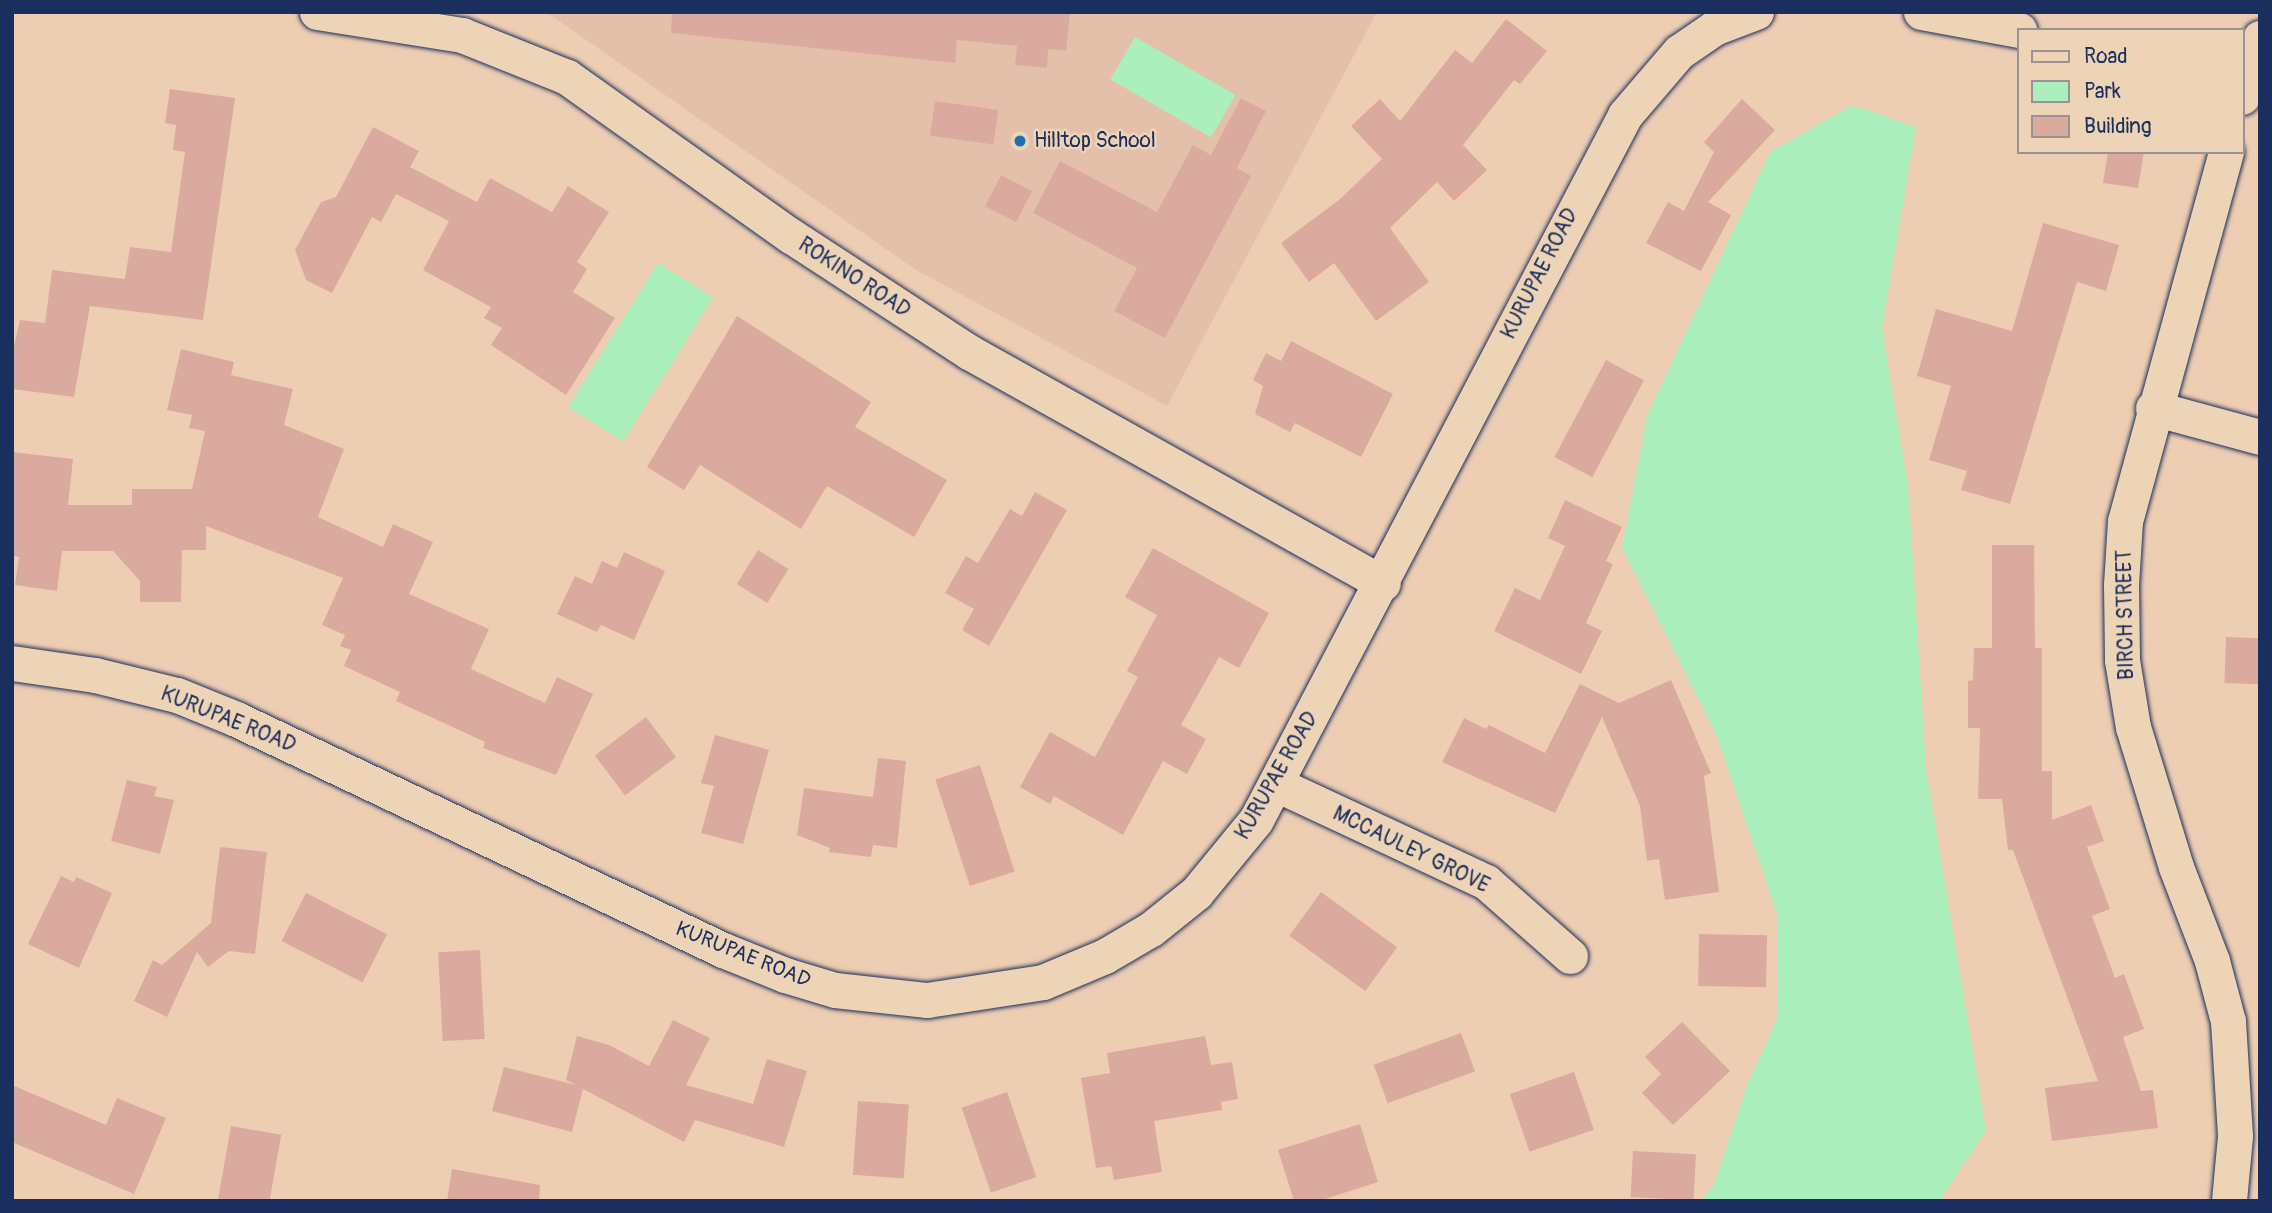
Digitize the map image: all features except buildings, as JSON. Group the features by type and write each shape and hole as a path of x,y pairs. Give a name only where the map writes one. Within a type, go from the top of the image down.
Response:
{"street":[{"name":"ROKINO ROAD","path":"317,12 462,35 567,77 802,244 969,352 1383,583"},
{"name":"KURUPAE ROAD","path":"12,663 95,675 177,695 236,719 723,950 835,990 886,998 985,994 1043,982 1105,956 1151,929 1196,892 1256,820 1383,583 1625,115 1679,52 1714,28 1756,12"},
{"path":"1921,12 2016,29"},
{"path":"2245,79 2260,37"},
{"name":"BIRCH STREET","path":"2225,154 2153,408 2125,521 2122,660 2133,727 2152,792 2212,961 2228,1021 2235,1136 2230,1201"},
{"path":"2153,408 2260,438"},
{"name":"MCCAULEY GROVE","path":"1276,784 1486,882 1570,956"}],"shaded area":[{"name":"Hilltop School","path":"546,12 1377,12 1167,406 916,270"}],"green space":[{"path":"1135,37 1235,95 1211,137 1110,79"},
{"path":"1852,105 1916,127 1882,328 1908,487 1926,769 1986,1131 1939,1201 1701,1201 1714,1184 1749,1080 1778,1017 1778,917 1717,736 1622,548 1647,416 1770,152"},
{"path":"658,263 713,297 623,442 568,407"}],"place":[{"name":"Hilltop School","path":"1020,141"}]}
